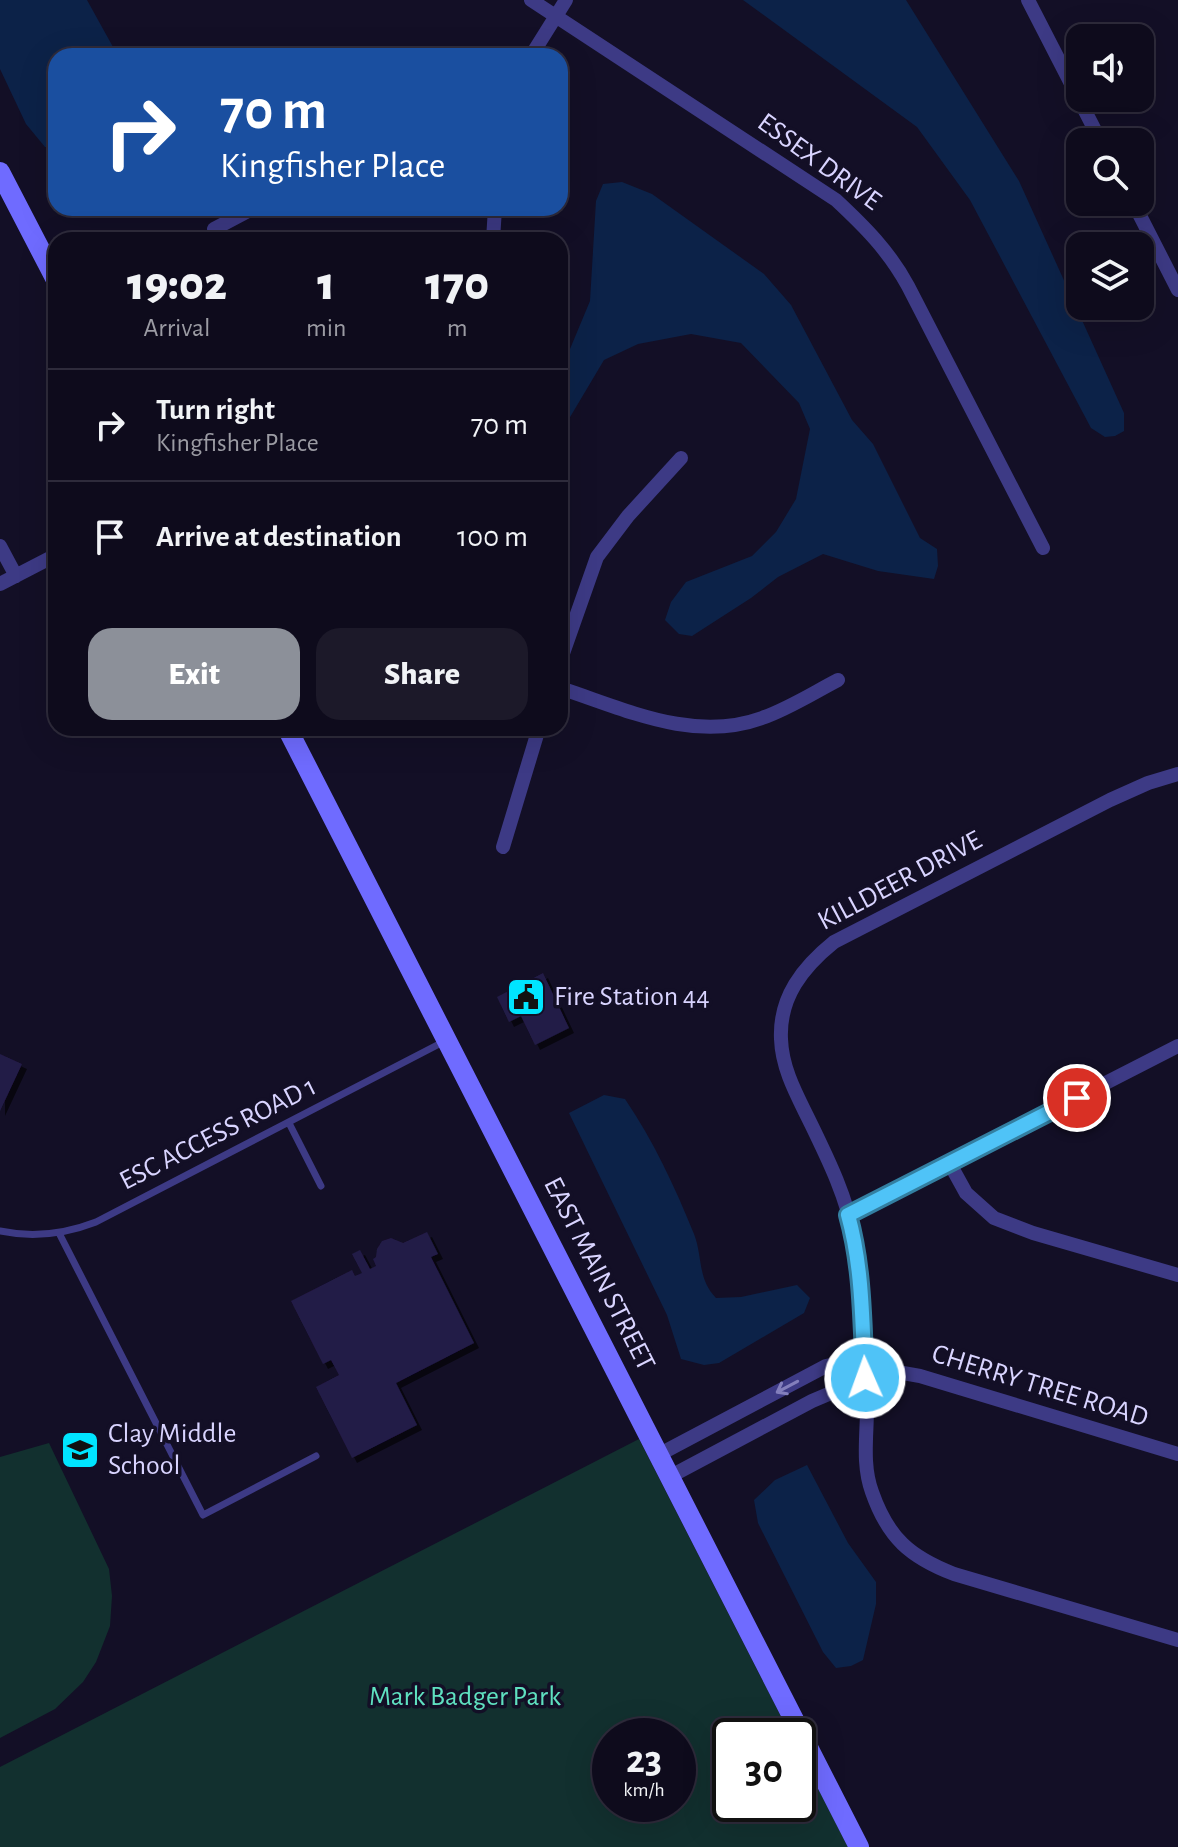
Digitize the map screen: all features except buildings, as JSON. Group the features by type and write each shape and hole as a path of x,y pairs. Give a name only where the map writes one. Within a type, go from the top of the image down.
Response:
{"main road":[{"path":"0,172 48,265"},
{"name":"EAST MAIN STREET","path":"291,736 859,1847"}],"street":[{"name":"ESSEX DRIVE","path":"531,0 836,200 872,233 896,263 1043,548"},
{"path":"536,48 566,0"},
{"path":"1028,0 1094,128"},
{"path":"214,229 239,216"},
{"path":"1140,216 1178,290"},
{"path":"568,639 597,557 628,516 681,458"},
{"path":"0,546 16,576"},
{"path":"0,584 48,559"},
{"path":"568,691 668,723 710,729 739,725 776,713 838,680"},
{"path":"503,847 537,736"},
{"name":"KILLDEER DRIVE","path":"1178,774 1110,800 834,942 801,971 790,991 780,1037 784,1064 834,1172 854,1236 862,1294 866,1465 871,1491 893,1536 925,1563 954,1574 1178,1640"},
{"path":"848,1215 1178,1046"},
{"path":"950,1164 966,1193 994,1218 1033,1233 1178,1275"},
{"name":"CHERRY TREE ROAD","path":"660,1454 826,1366 839,1363 865,1370 920,1376 1178,1454"},
{"path":"671,1476 865,1370"}],"lane":[{"name":"ESC ACCESS ROAD 1","path":"0,1231 17,1234 59,1233 105,1218 447,1040"},
{"path":"289,1123 321,1186"},
{"path":"59,1233 203,1515 316,1456"}],"green space":[{"name":"Mark Badger Park","path":"639,1439 782,1718 712,1718 712,1822 816,1822 816,1784 848,1847 0,1847 0,1767"},
{"path":"49,1443 109,1569 112,1596 110,1626 96,1662 83,1682 55,1709 0,1738 0,1457"}],"water":[{"path":"0,0 87,0 114,48 48,48 48,147 26,124 0,69"},
{"path":"743,0 906,0 1019,181 1066,285 1066,320 1082,320 1124,413 1124,431 1105,437 1091,428 970,200 917,127"},
{"path":"622,182 652,194 764,274 791,305 852,420 873,444 920,538 937,549 938,566 934,579 878,571 823,554 778,577 692,636 679,634 665,620 671,602 686,582 752,556 776,532 796,499 810,429 799,403 741,343 691,334 638,344 604,360 568,421 568,354 590,301 596,201 603,184"},
{"path":"604,1095 625,1099 654,1147 694,1234 703,1275 716,1298 741,1297 797,1285 810,1298 804,1313 719,1363 704,1365 681,1359 667,1315 569,1113"},
{"path":"807,1465 848,1543 876,1582 876,1604 863,1660 851,1666 836,1668 823,1652 758,1523 754,1500 775,1480"}],"place":[{"name":"Fire Station 44","path":"526,997"},
{"name":"Clay Middle School","path":"80,1450"}],"route":[{"path":"865,1378 862,1294 848,1215 1077,1098"}]}
